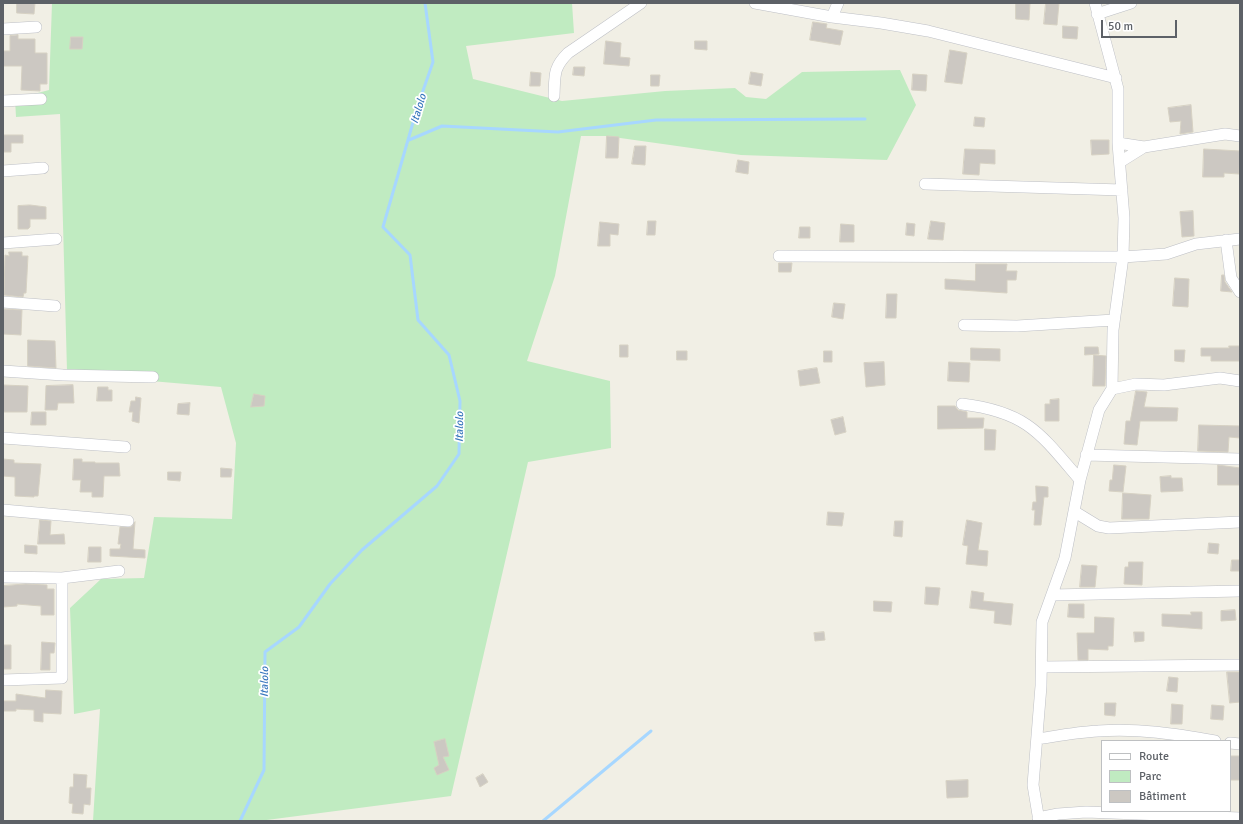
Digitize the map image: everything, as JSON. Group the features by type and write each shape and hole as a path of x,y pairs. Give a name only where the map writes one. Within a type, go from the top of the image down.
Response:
{"street":[{"path":"554,96 555,75 558,63 568,52 641,3"},
{"path":"755,3 832,17 928,31 1116,78"},
{"path":"832,17 838,3"},
{"path":"1095,3 1118,89 1118,143 1124,218 1122,257 1114,320 1112,389 1099,410 1080,480 1065,558 1042,622 1042,667 1037,739 1033,764 1033,785 1038,820 1058,814 1086,812 1240,818"},
{"path":"1097,14 1131,3"},
{"path":"3,29 36,27"},
{"path":"3,101 41,99"},
{"path":"1118,143 1144,147 1225,134 1240,136"},
{"path":"1120,162 1144,147"},
{"path":"3,171 43,168"},
{"path":"926,184 1122,190"},
{"path":"3,243 56,239"},
{"path":"779,256 1122,257 1166,254 1196,244 1240,239"},
{"path":"1226,240 1231,278 1240,292"},
{"path":"3,302 55,306"},
{"path":"964,325 1017,326 1114,320"},
{"path":"3,371 153,377"},
{"path":"1112,389 1136,384 1164,385 1220,378 1240,381"},
{"path":"962,404 982,406 1011,415 1031,426 1080,480"},
{"path":"3,438 125,447"},
{"path":"1086,455 1240,459"},
{"path":"3,510 128,521"},
{"path":"1075,512 1098,526 1109,528 1240,522"},
{"path":"3,577 62,578 119,571"},
{"path":"3,680 62,678 62,578"},
{"path":"1052,595 1240,592"},
{"path":"1042,667 1240,665"},
{"path":"1037,739 1092,731 1128,730 1177,734 1210,740"}],"green space":[{"path":"52,3 572,3 574,33 466,46 473,79 562,101 665,91 735,88 746,97 766,99 802,72 900,70 916,105 887,160 741,155 606,136 581,136 555,276 527,361 610,381 611,448 528,462 451,796 259,821 93,821 100,709 74,714 70,608 101,579 144,578 154,517 232,519 236,443 221,387 104,377 67,371 60,114 16,117 15,99 49,90"}],"building":[{"path":"17,3 35,3 34,14 17,13"},
{"path":"1016,3 1030,3 1029,20 1016,19"},
{"path":"1046,3 1059,3 1057,25 1044,24"},
{"path":"813,22 827,24 826,28 843,31 840,45 810,40"},
{"path":"1063,26 1078,27 1077,39 1063,38"},
{"path":"18,35 18,39 35,39 35,53 47,53 47,84 40,84 40,91 21,90 22,66 3,66 3,51 10,51 10,36"},
{"path":"71,37 83,37 82,49 70,49"},
{"path":"606,41 621,43 620,57 630,58 629,66 604,64"},
{"path":"695,41 707,41 707,50 695,49"},
{"path":"950,50 967,53 962,84 945,82"},
{"path":"574,67 585,67 584,76 573,75"},
{"path":"531,72 541,73 540,86 530,86"},
{"path":"751,72 763,74 761,86 749,84"},
{"path":"913,74 927,75 926,91 912,90"},
{"path":"651,75 660,75 659,86 651,86"},
{"path":"1191,105 1193,132 1180,134 1181,121 1170,122 1168,108"},
{"path":"975,117 985,118 984,127 974,126"},
{"path":"3,135 23,135 23,143 11,143 11,152 3,152"},
{"path":"607,136 619,137 618,158 606,158"},
{"path":"1091,140 1109,140 1109,154 1092,155"},
{"path":"635,146 646,146 645,165 632,164"},
{"path":"965,149 995,150 995,164 980,163 979,175 963,174"},
{"path":"1204,149 1240,151 1239,174 1224,173 1224,177 1203,177"},
{"path":"738,160 749,162 748,174 736,172"},
{"path":"30,205 46,207 46,219 30,219 30,227 28,229 18,229 18,206"},
{"path":"1193,211 1194,236 1182,237 1180,212"},
{"path":"648,221 656,221 655,235 647,235"},
{"path":"931,221 945,223 943,240 928,239"},
{"path":"600,222 619,224 618,235 610,234 610,246 598,246"},
{"path":"907,223 915,224 914,236 906,235"},
{"path":"841,224 854,225 854,242 840,242"},
{"path":"800,227 810,227 810,238 799,238"},
{"path":"9,252 22,252 22,256 28,256 26,293 24,293 23,297 4,295 5,255 9,256"},
{"path":"779,263 792,263 791,272 779,272"},
{"path":"976,264 1007,264 1006,271 1017,271 1016,280 1007,280 1007,293 945,289 945,279 975,281"},
{"path":"1222,275 1224,275 1225,282 1232,292 1221,291"},
{"path":"1175,278 1189,279 1188,307 1173,306"},
{"path":"887,294 897,294 896,318 886,318"},
{"path":"834,303 845,304 843,319 832,317"},
{"path":"3,309 22,310 21,335 3,334"},
{"path":"28,340 55,341 56,368 28,366"},
{"path":"620,345 628,345 628,357 620,357"},
{"path":"1229,346 1240,346 1240,361 1211,361 1211,356 1201,356 1201,348 1229,348"},
{"path":"1085,347 1098,347 1099,354 1085,355"},
{"path":"971,348 1000,349 1000,361 971,360"},
{"path":"1175,350 1185,350 1184,362 1175,361"},
{"path":"677,351 687,351 687,360 677,360"},
{"path":"824,351 832,351 832,362 824,362"},
{"path":"1094,355 1106,356 1105,386 1093,386"},
{"path":"884,362 885,385 866,387 864,363"},
{"path":"949,362 970,363 969,382 948,381"},
{"path":"817,368 820,383 800,386 798,371"},
{"path":"3,385 28,386 27,412 3,412"},
{"path":"73,385 74,403 58,403 57,410 45,410 46,386"},
{"path":"98,387 108,387 108,390 112,390 112,401 97,401"},
{"path":"1136,391 1147,392 1144,407 1178,408 1177,421 1140,421 1137,445 1124,444 1126,421 1130,421"},
{"path":"254,394 265,396 264,406 251,407"},
{"path":"136,397 141,398 139,423 132,421 133,412 129,412 131,401 135,401"},
{"path":"1059,399 1059,421 1045,421 1045,404 1050,404 1050,400"},
{"path":"190,403 189,415 177,414 178,404"},
{"path":"938,406 955,406 958,410 967,412 967,418 984,418 983,428 938,429"},
{"path":"32,412 46,412 46,425 31,425"},
{"path":"843,417 846,432 835,435 831,420"},
{"path":"1199,425 1240,426 1240,438 1229,437 1228,452 1198,451"},
{"path":"985,429 996,430 995,450 985,450"},
{"path":"3,459 14,460 14,463 41,464 38,496 15,496 15,477 3,476"},
{"path":"74,459 82,459 82,462 119,463 120,476 104,476 103,497 92,497 92,492 80,492 81,480 73,480"},
{"path":"1114,465 1126,466 1123,492 1109,491"},
{"path":"1218,465 1240,468 1240,485 1218,485"},
{"path":"221,468 232,469 231,477 221,477"},
{"path":"168,472 181,472 180,481 168,480"},
{"path":"1171,476 1171,478 1182,478 1183,491 1161,492 1160,477"},
{"path":"1036,486 1048,487 1048,497 1044,497 1041,525 1034,525 1035,510 1032,510 1033,502 1036,502"},
{"path":"1123,493 1151,495 1149,519 1122,519"},
{"path":"828,512 844,513 842,526 827,525"},
{"path":"40,520 51,521 50,535 64,534 65,544 38,544"},
{"path":"967,520 982,523 978,550 988,551 987,566 966,564 968,546 963,545"},
{"path":"895,521 903,521 902,537 894,536"},
{"path":"135,522 133,549 145,550 145,558 110,556 110,549 120,549 121,544 118,544 120,527 131,527"},
{"path":"1209,543 1219,544 1218,554 1208,553"},
{"path":"25,545 37,546 37,554 25,553"},
{"path":"89,547 101,547 101,562 88,562"},
{"path":"1232,560 1240,560 1240,571 1231,571"},
{"path":"1129,562 1143,562 1142,585 1124,584 1125,567 1128,567"},
{"path":"1082,565 1097,566 1095,587 1080,587"},
{"path":"26,584 47,585 47,589 54,589 54,615 41,615 41,606 17,604 17,606 3,607 3,586"},
{"path":"926,587 940,588 938,605 925,604"},
{"path":"972,591 984,593 983,601 1013,604 1011,625 994,623 995,611 970,608"},
{"path":"874,601 892,602 891,612 874,611"},
{"path":"1069,604 1084,604 1084,618 1068,617"},
{"path":"1235,610 1236,620 1221,621 1221,611"},
{"path":"1191,612 1202,612 1202,629 1162,626 1162,614 1191,615"},
{"path":"1095,617 1114,618 1113,646 1108,646 1108,650 1088,649 1088,660 1078,660 1077,633 1094,633"},
{"path":"824,632 825,640 815,641 814,633"},
{"path":"1134,632 1144,632 1144,641 1135,642"},
{"path":"42,642 55,643 54,653 50,653 50,670 41,670"},
{"path":"3,645 11,645 11,669 3,669"},
{"path":"1227,672 1240,672 1240,702 1230,703"},
{"path":"1169,677 1178,678 1177,692 1167,691"},
{"path":"46,690 62,691 61,714 43,713 43,722 34,721 34,710 16,709 16,711 3,711 3,701 16,701 16,694 45,698"},
{"path":"1105,703 1116,703 1115,716 1105,715"},
{"path":"1172,704 1183,705 1182,724 1171,724"},
{"path":"1212,705 1224,706 1223,720 1211,719"},
{"path":"445,739 449,756 443,757 449,770 437,775 434,768 439,765 434,742"},
{"path":"1231,756 1240,756 1240,780 1231,780"},
{"path":"74,774 87,775 86,788 91,788 90,805 84,804 83,814 72,813 73,804 69,803 70,787 73,787"},
{"path":"483,774 488,782 480,787 476,778"},
{"path":"968,780 968,797 947,798 946,781"}],"waterway":[{"name":"Italolo","path":"240,821 264,770 265,652 299,627 330,584 362,550 437,486 459,454 460,401 449,355 418,320 410,255 383,227 418,105 433,62 425,3"},
{"path":"409,140 442,126 558,132 656,120 865,119"},
{"path":"543,821 651,731"}]}
